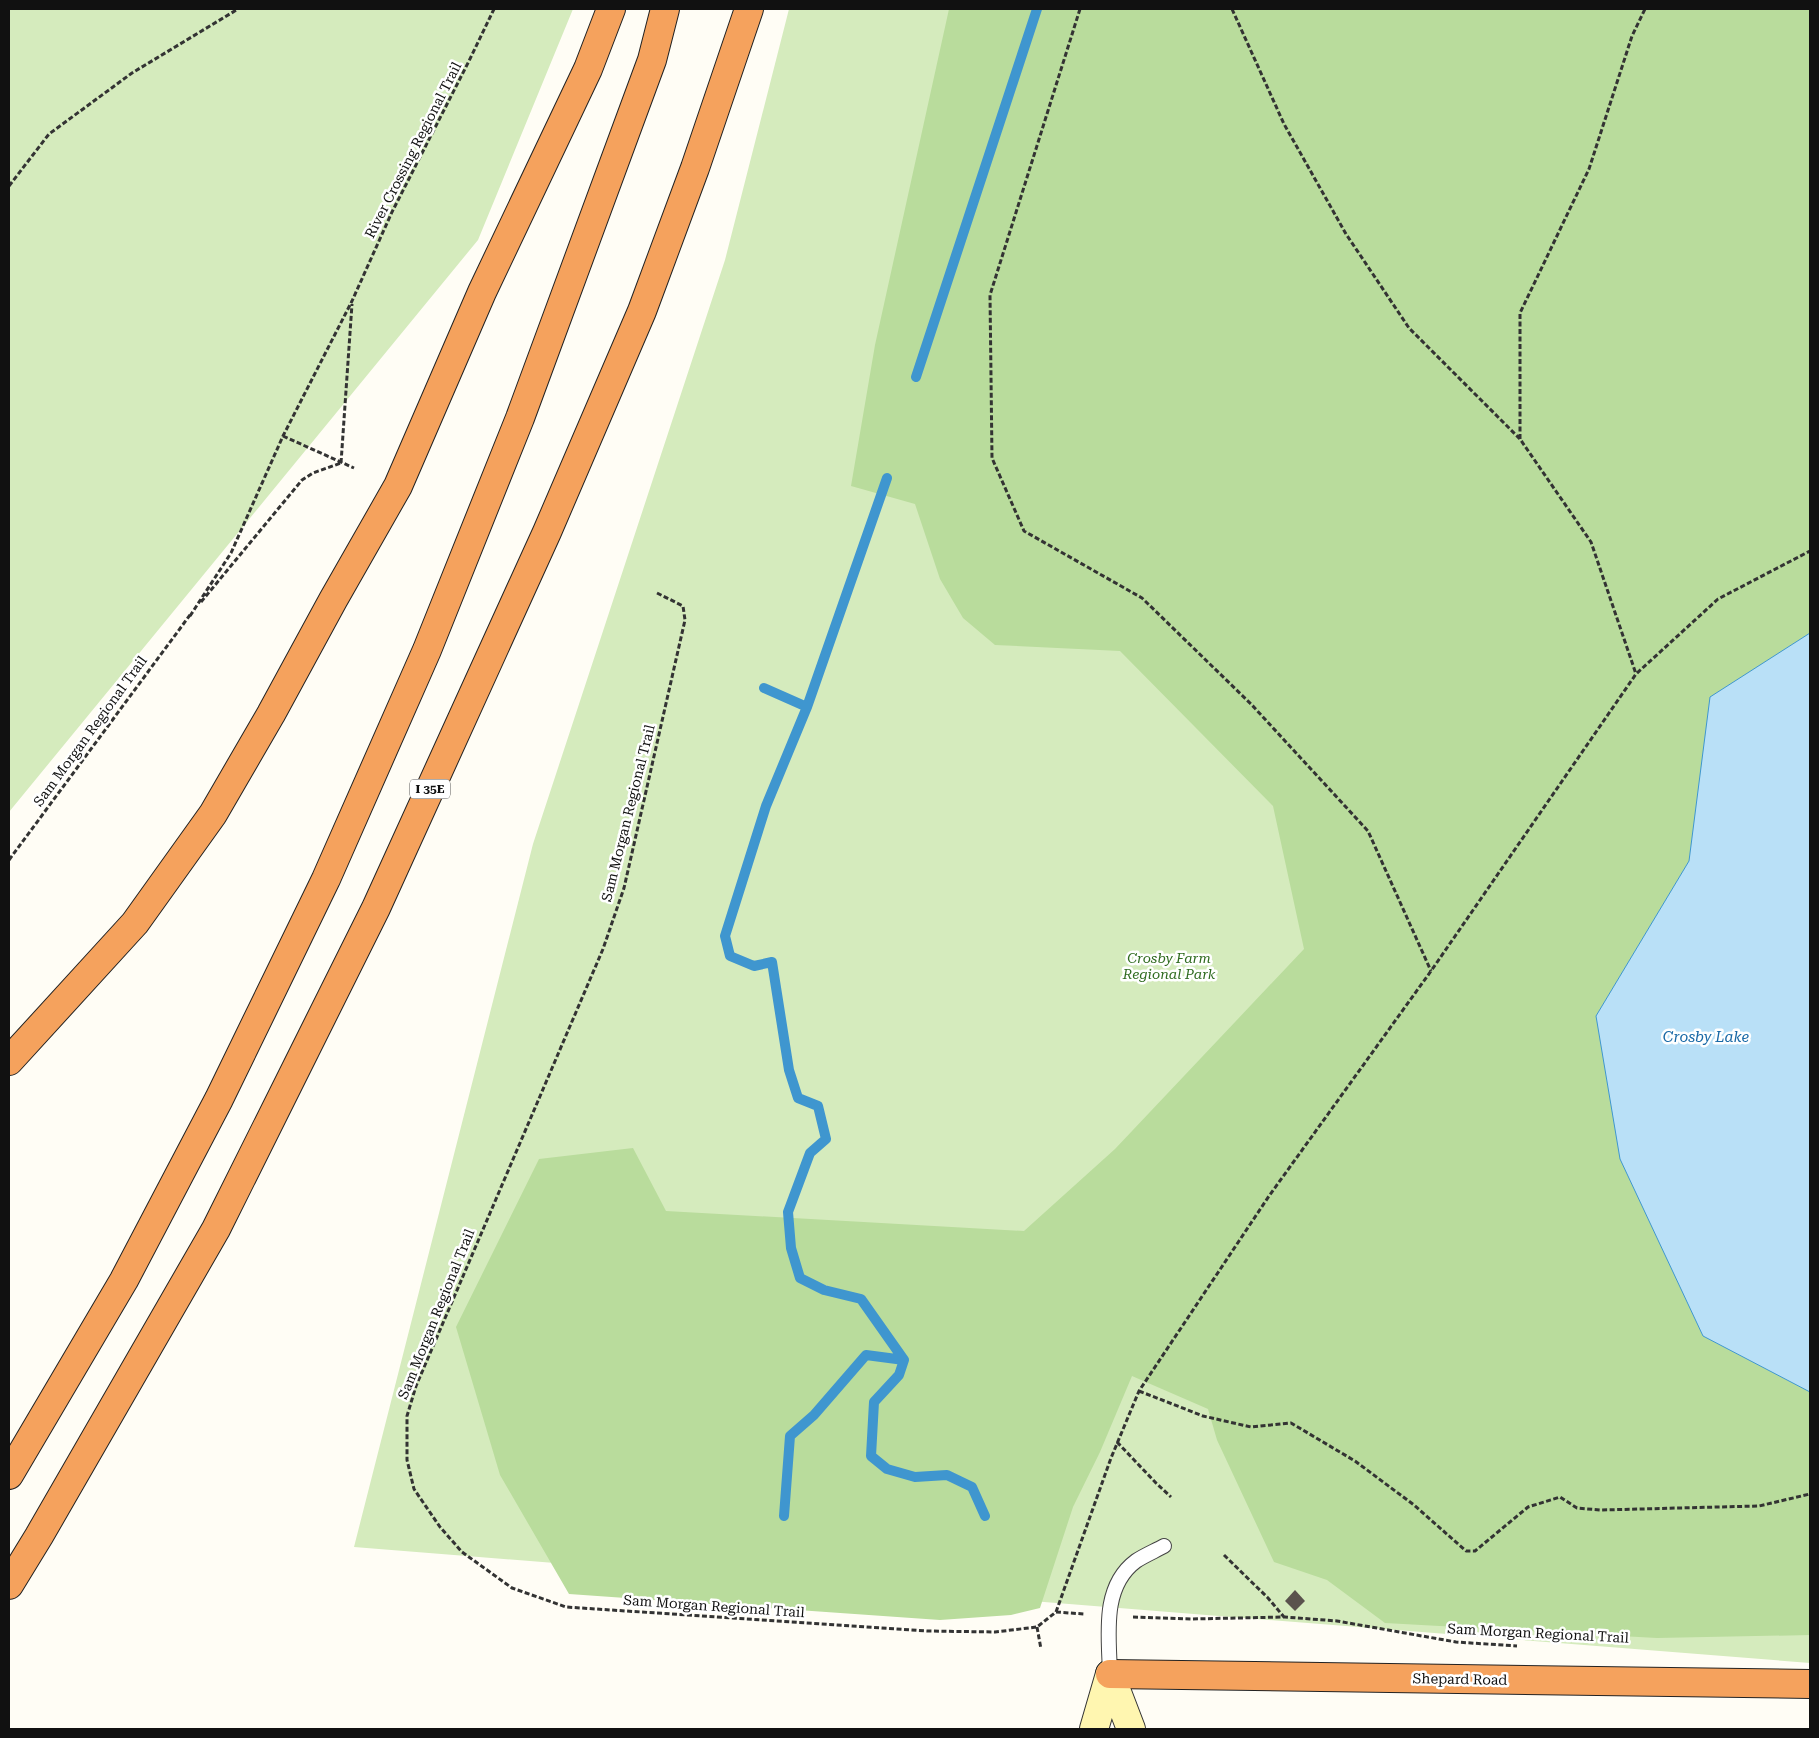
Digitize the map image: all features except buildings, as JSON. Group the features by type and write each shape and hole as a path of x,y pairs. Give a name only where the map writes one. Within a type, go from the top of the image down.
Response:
{"highway":[{"path":"9,1061 135,922 213,814 271,714 398,486 482,292 588,69 611,9"},
{"path":"9,1475 124,1280 219,1099 326,879 427,650 520,418 652,60 665,9"},
{"name":"I 35E","path":"9,1585 216,1229 376,908 547,532 642,311 695,168 749,9"},
{"name":"Shepard Road","path":"1110,1674 1810,1684"}],"street":[{"path":"1094,1729 1110,1674"},
{"path":"1110,1674 1130,1729"}],"lane":[{"path":"1110,1674 1108,1616 1116,1584 1135,1562 1164,1546"}],"path":[{"path":"9,186 49,134 132,72 238,9"},
{"name":"River Crossing Regional Trail","path":"283,436 352,301 392,212 494,9"},
{"path":"1080,9 990,295 992,458 1024,531 1142,598 1251,704 1368,831 1431,971"},
{"path":"1232,9 1284,124 1351,242 1409,328 1520,439 1591,542 1636,674"},
{"path":"1520,439 1520,313 1589,169 1632,36 1645,9"},
{"name":"River Crossing Regional Trail","path":"341,462 352,301"},
{"path":"283,436 354,468"},
{"name":"Sam Morgan Regional Trail","path":"190,616 231,552 283,436"},
{"name":"Sam Morgan Regional Trail","path":"9,860 190,616 302,480 313,473 341,462"},
{"path":"1042,1649 1037,1627 1056,1612 1117,1442 1139,1391 1269,1196 1431,971 1636,674 1718,599 1810,551"},
{"name":"Sam Morgan Regional Trail","path":"657,593 683,606 684,620 624,888 603,949 416,1386 407,1416 407,1460 414,1489 440,1526 462,1552 512,1588 566,1607 928,1631 994,1632 1037,1627"},
{"path":"1139,1391 1203,1416 1251,1427 1291,1422 1355,1461 1414,1505 1466,1551 1475,1551 1528,1507 1560,1497 1576,1508 1600,1510 1759,1506 1810,1494"},
{"path":"1117,1442 1172,1497"},
{"path":"1224,1556 1268,1598 1284,1617"},
{"path":"1056,1612 1086,1614"},
{"name":"Sam Morgan Regional Trail","path":"1146,1617 1192,1619 1284,1617 1337,1622 1456,1642 1523,1646"}],"green space":[{"path":"9,9 573,9 478,240 9,812"},
{"name":"Crosby Farm Regional Park","path":"789,9 1810,9 1810,1663 354,1547 533,844 725,260"},
{"name":"Crosby Farm Regional Park","path":"949,9 1810,9 1810,633 1711,697 1689,861 1596,1016 1703,1336 1810,1392 1810,1635 1657,1638 1385,1623 1327,1580 1274,1562 1217,1440 1208,1409 1132,1376 1100,1452 1073,1507 1040,1608 1011,1615 940,1620 569,1594 500,1475 456,1327 539,1159 633,1148 666,1211 1024,1231 1115,1149 1304,949 1273,806 1120,651 995,645 963,618 940,579 915,504 851,486 875,345"}],"water":[{"name":"Crosby Lake","path":"1810,633 1810,1392 1703,1336 1620,1159 1596,1016 1689,861 1710,697"}],"waterway":[{"path":"916,377 1037,9"},
{"path":"887,478 807,707 766,806 725,936 730,956 754,966 772,962 789,1070 798,1098 818,1106 826,1139 810,1153 788,1212 791,1248 800,1278 824,1290 861,1299 904,1360 899,1375 874,1402 871,1456 887,1469 915,1477 947,1475 972,1487 985,1516"},
{"path":"764,688 807,707"},
{"path":"784,1516 790,1436 814,1415 866,1355 904,1360"}]}
